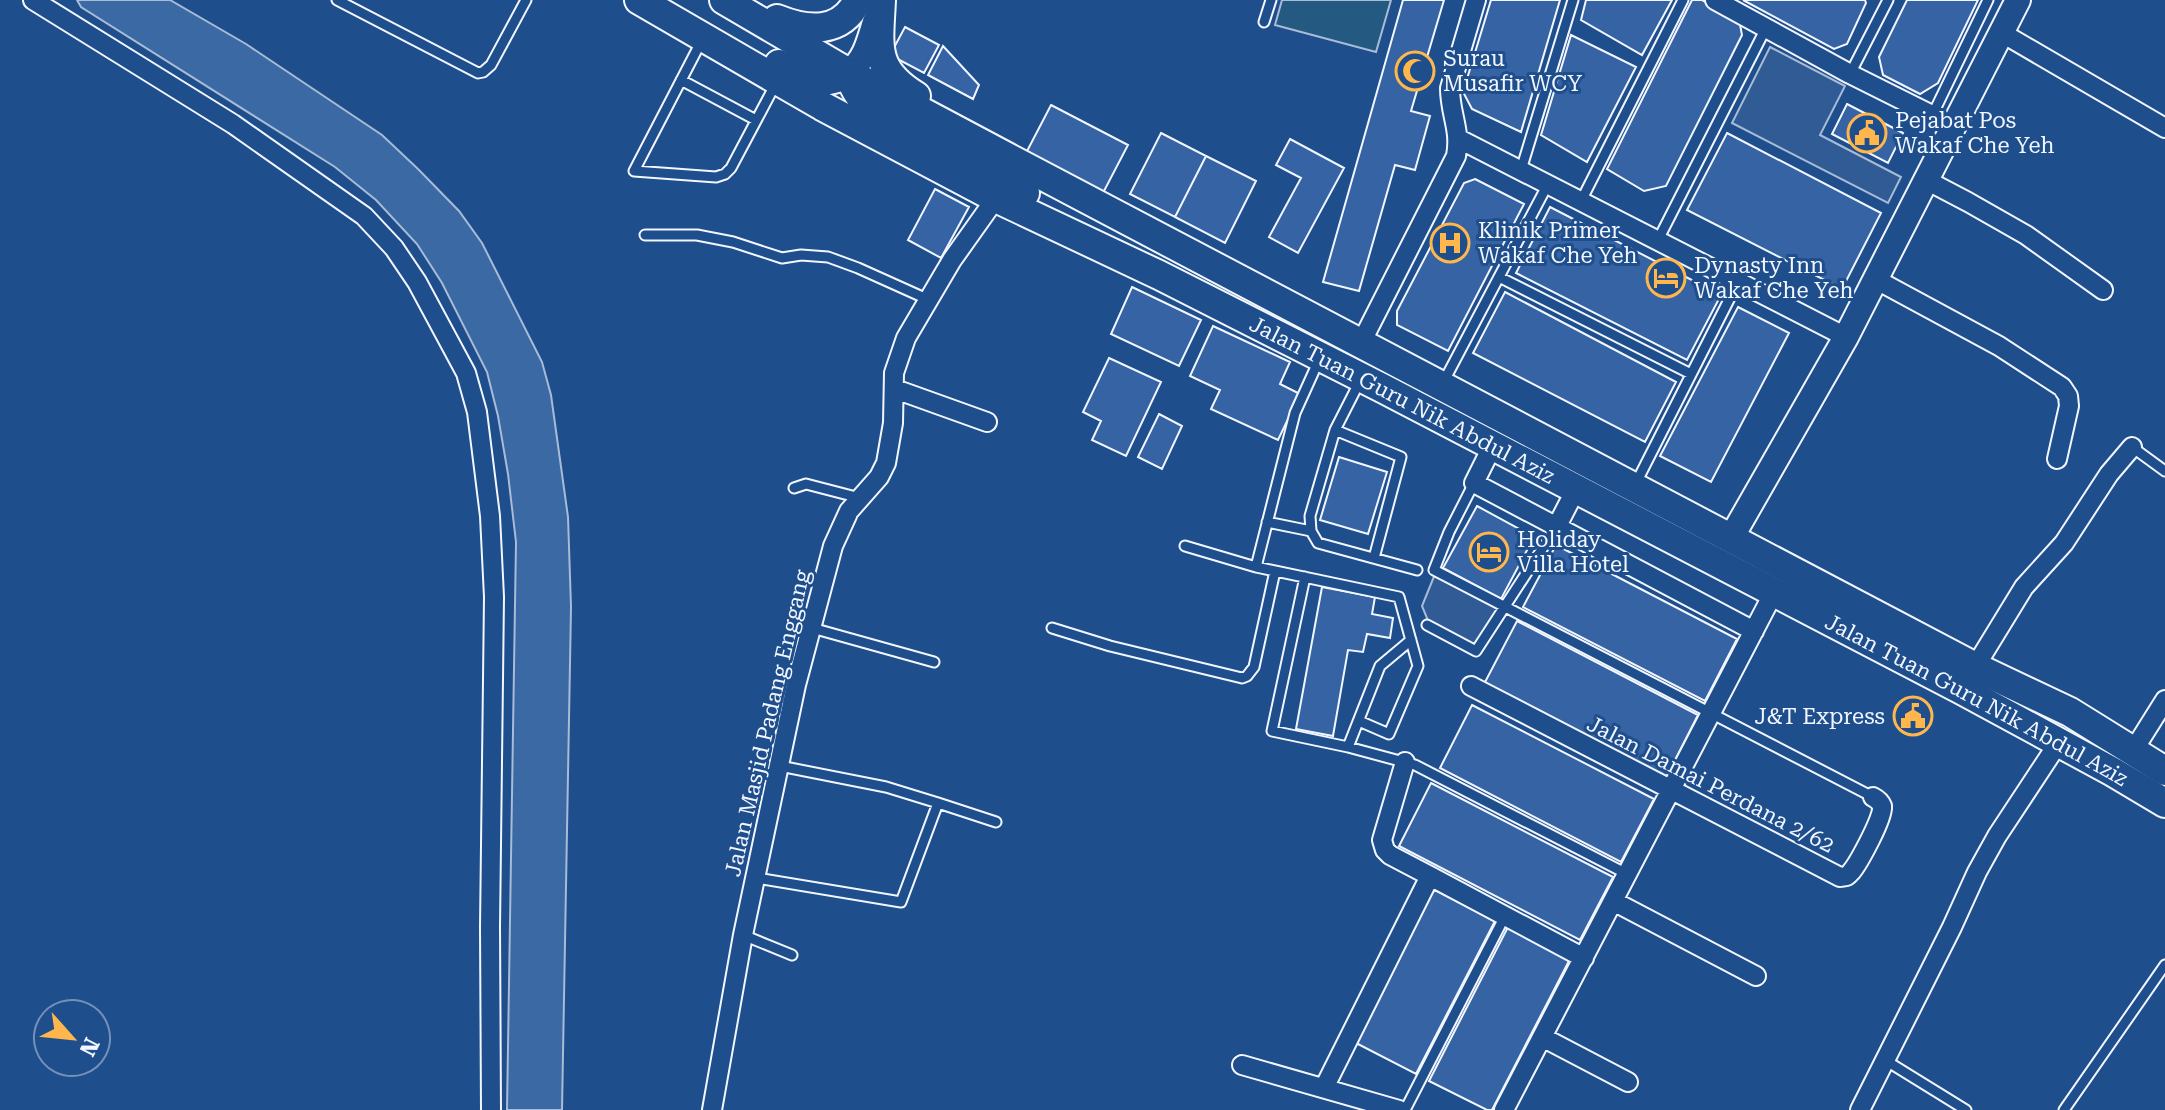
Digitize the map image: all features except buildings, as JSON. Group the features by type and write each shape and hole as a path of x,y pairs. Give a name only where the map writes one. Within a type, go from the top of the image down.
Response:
{"main road":[{"name":"Jalan Tuan Guru Nik Abdul Aziz","path":"639,0 777,82 996,198 1159,275 1493,445 2059,742 2165,803"},
{"path":"646,0 811,78 824,82 849,73 854,90 876,113 983,168 1159,275"},
{"name":"Jalan Tuan Guru Nik Abdul Aziz","path":"726,0 849,73 1007,157 1975,667 2070,712 2165,771"},
{"path":"726,0 797,27 813,29 842,20 858,0"},
{"path":"881,0 879,40 888,75 902,88 1007,157"}],"street":[{"path":"33,0 233,124 364,216 394,248 417,282 466,373 479,427 490,516 494,597 491,1110"},
{"path":"849,73 866,0"},
{"path":"849,73 866,52 881,0"},
{"path":"1361,343 1456,156 1459,139 1450,88 1476,0"},
{"path":"1715,0 1943,121"},
{"path":"1731,538 1846,337 1926,180 1943,121 2002,33 2018,0"},
{"path":"2002,33 2165,128"},
{"path":"1459,139 1846,337"},
{"path":"1926,180 2026,235 2103,290"},
{"name":"Jalan Masjid Padang Enggang","path":"712,1110 743,935 796,685 833,546 841,525 879,477 886,463 891,445 894,373 906,338 952,260 996,198"},
{"path":"1875,279 1999,346 2062,387 2068,396 2069,406 2057,459"},
{"path":"895,389 987,422"},
{"path":"1493,445 1474,483 1754,631"},
{"path":"1975,667 2024,587 2064,543 2109,474 2132,447"},
{"path":"1557,526 1576,489"},
{"path":"1504,1110 1774,592"},
{"name":"Jalan Damai Perdana 2/62","path":"1471,686 1840,877 1854,869 1881,817 1882,806 1873,797"},
{"path":"2133,751 2165,700"},
{"path":"1860,1110 1977,872 2059,742"},
{"path":"1405,762 1382,840 1385,850 1584,958"},
{"path":"1324,1088 1430,876"},
{"path":"1613,901 1756,976"},
{"path":"1542,1037 1628,1082"},
{"path":"1242,1065 1402,1110"}],"lane":[{"path":"337,0 478,73 491,65 526,0"},
{"path":"1264,22 1271,0"},
{"path":"1521,170 1573,0"},
{"path":"1581,201 1683,0"},
{"path":"1850,74 1888,0"},
{"path":"1943,121 1988,0"},
{"path":"1658,240 1766,28"},
{"path":"703,38 634,171 716,177 725,174 777,82"},
{"path":"681,80 756,120"},
{"path":"1441,386 1548,184"},
{"path":"645,235 697,235 733,242 782,258 801,255 828,257 927,299"},
{"path":"1499,277 1691,374"},
{"path":"1634,487 1738,282"},
{"path":"1256,567 1295,413 1321,357"},
{"path":"1361,378 1335,430 1310,516 1311,531 1318,543 1417,570"},
{"path":"1335,430 1401,457 1374,558"},
{"path":"2132,447 2165,471"},
{"path":"1474,483 1434,570 1873,797"},
{"path":"794,488 806,484 860,498"},
{"path":"1267,522 1311,531"},
{"path":"1427,625 1476,651 1557,526"},
{"path":"1185,546 1256,567 1399,597 1418,666 1389,734 1359,721"},
{"path":"1052,628 1110,646 1242,678 1254,667 1275,571"},
{"path":"1305,577 1272,731 1405,762 1627,874"},
{"path":"812,628 934,662"},
{"path":"1348,747 1380,666 1411,640"},
{"path":"780,766 886,787 996,822"},
{"path":"757,878 901,902 938,803"},
{"path":"1402,1110 1505,916"},
{"path":"743,935 792,955"},
{"path":"2064,1110 2165,965"},
{"path":"1885,1060 1966,1110"}],"shaded area":[{"path":"77,0 170,0 246,44 382,135 459,211 482,243 542,362 551,395 568,517 571,607 562,1110 507,1110 516,542 508,474 487,372 442,283 417,244 376,200 335,167 81,7"},
{"path":"1282,0 1391,0 1376,52 1275,25"},
{"path":"1770,47 1845,86 1820,135 1901,177 1888,203 1732,123"},
{"path":"1435,574 1501,607 1475,648 1429,623 1422,606"}],"place":[{"name":"Surau Musafir WCY","path":"1415,71"},
{"name":"Pejabat Pos Wakaf Che Yeh","path":"1867,133"},
{"name":"Klinik Primer Wakaf Che Yeh","path":"1450,243"},
{"name":"Dynasty Inn Wakaf Che Yeh","path":"1666,278"},
{"name":"Holiday Villa Hotel","path":"1489,552"},
{"name":"J&T Express","path":"1913,716"}]}
